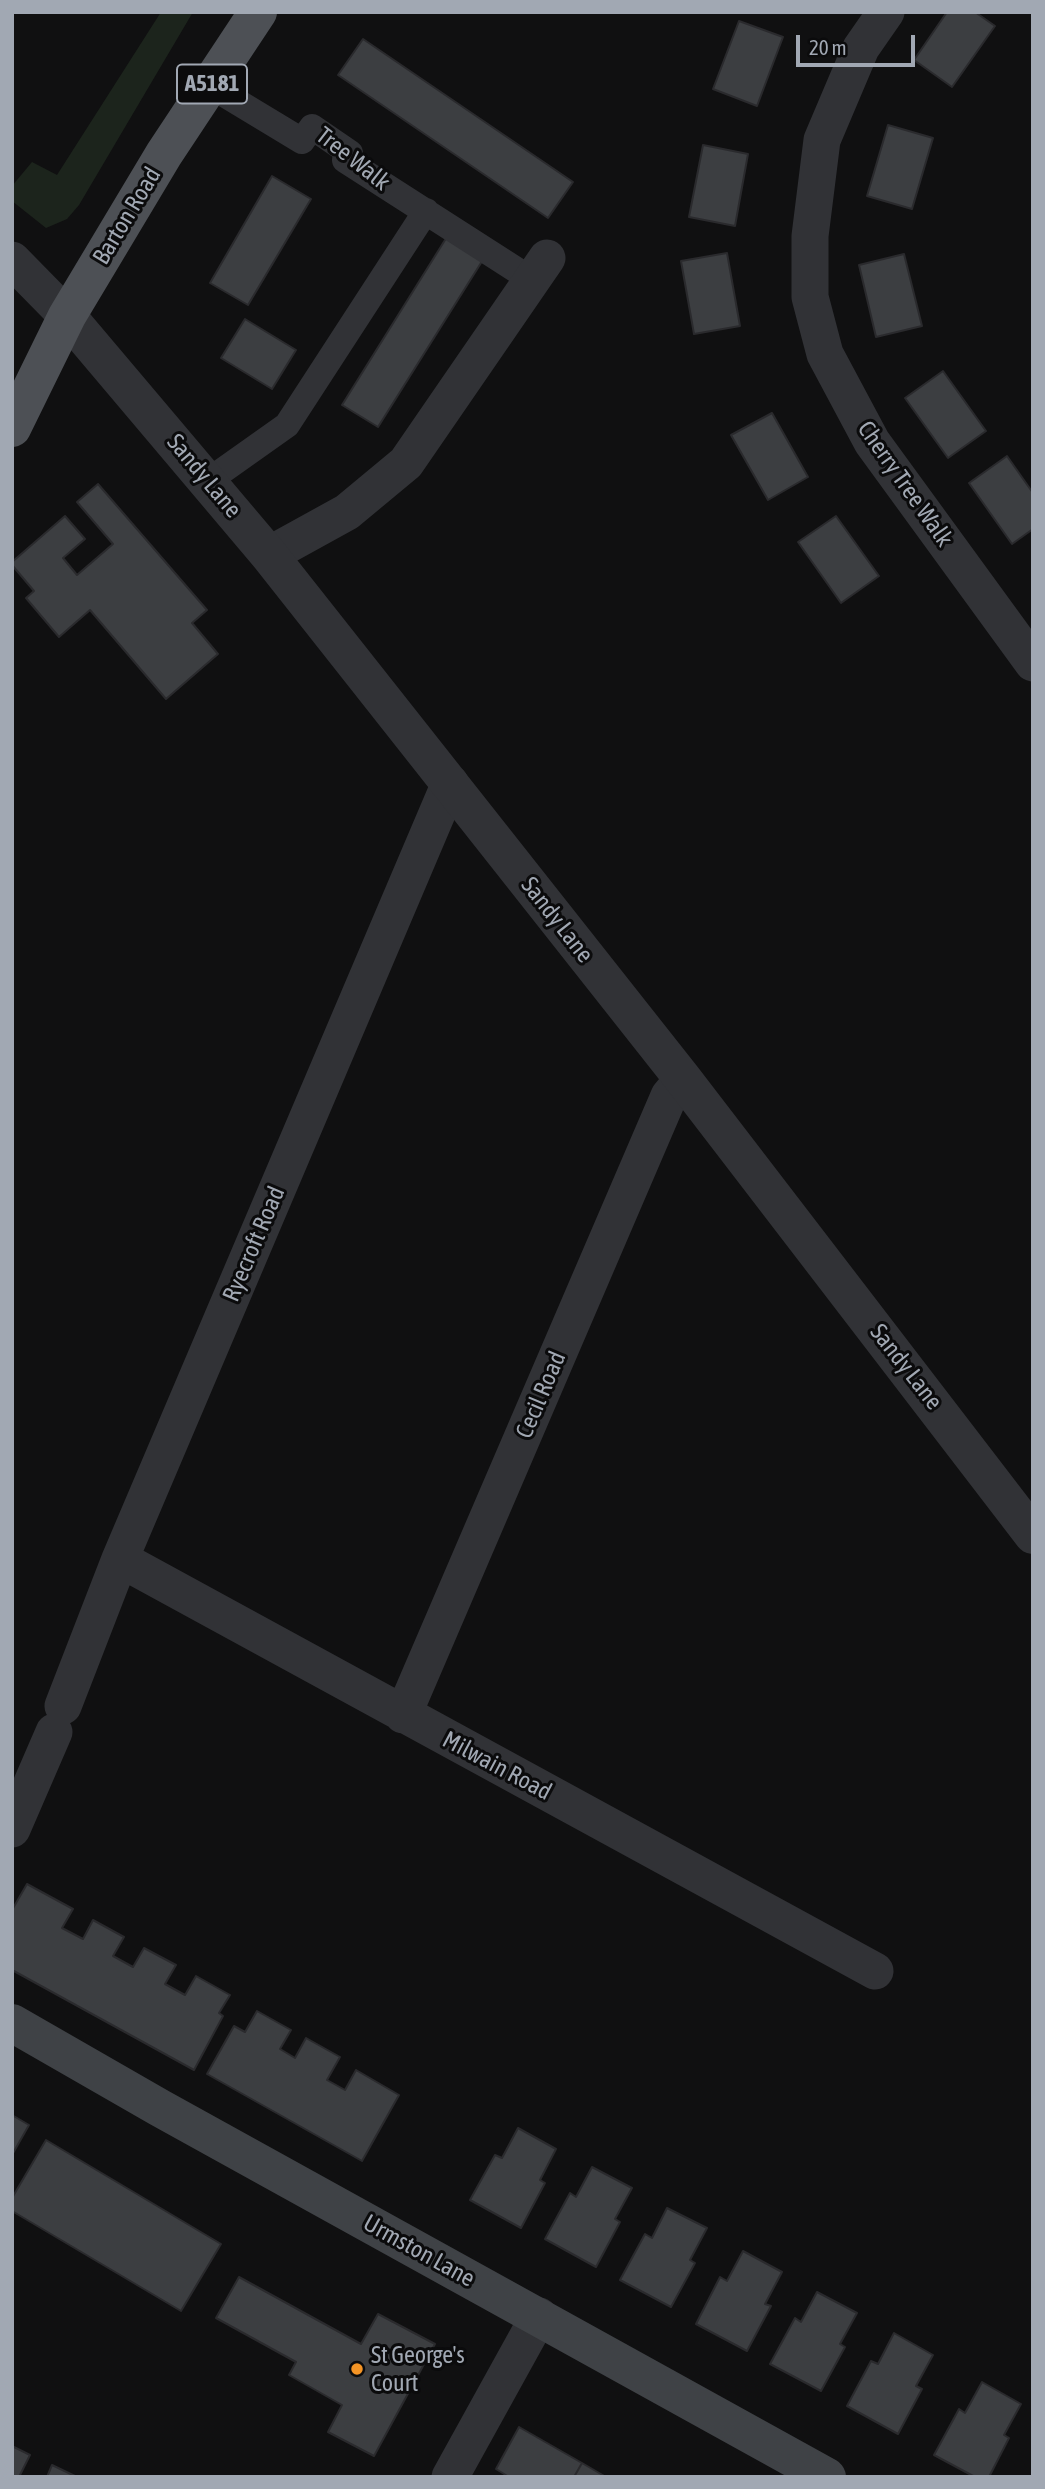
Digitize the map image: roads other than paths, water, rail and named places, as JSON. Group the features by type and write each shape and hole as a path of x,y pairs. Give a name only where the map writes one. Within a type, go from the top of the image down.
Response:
{"main road":[{"name":"Barton Road","path":"12,428 67,316 164,154 258,12"},
{"name":"Urmston Lane","path":"12,2023 160,2108 827,2477"}],"street":[{"name":"Cherry Tree Walk","path":"886,12 861,48 822,140 810,236 810,297 825,354 872,442 1033,663"},
{"name":"Tree Walk","path":"211,86 302,141 312,127 351,153 345,160 426,211 540,269 406,463 347,513 269,555"},
{"path":"208,481 287,425 426,211"},
{"path":"12,260 67,316"},
{"name":"Sandy Lane","path":"67,316 269,555 450,783 683,1079 1033,1535"},
{"name":"Ryecroft Road","path":"12,1829 59,1719 120,1559 450,783"},
{"name":"Cecil Road","path":"403,1715 669,1096 683,1079"},
{"name":"Milwain Road","path":"120,1559 876,1971"},
{"path":"450,2477 539,2316"}],"place":[{"name":"St George's Court","path":"357,2369"}]}
